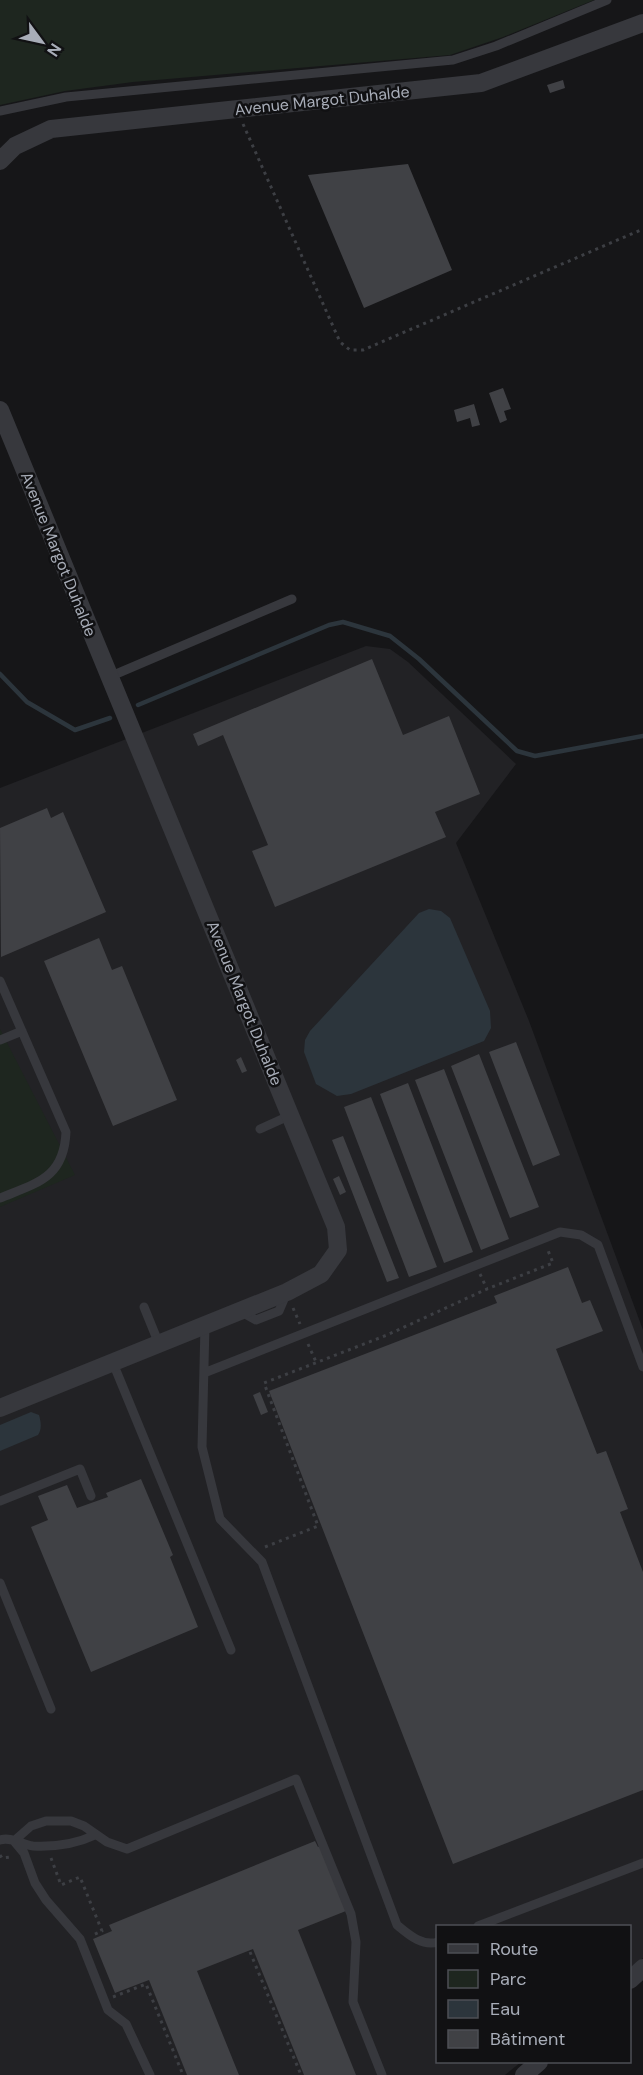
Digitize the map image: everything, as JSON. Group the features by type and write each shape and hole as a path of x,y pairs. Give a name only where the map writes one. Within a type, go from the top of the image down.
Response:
{"street":[{"name":"Avenue Margot Duhalde","path":"0,161 15,146 51,129 481,83 643,22"},
{"name":"Avenue Margot Duhalde","path":"0,410 291,1115 336,1227 338,1250 321,1274 287,1292 0,1408"},
{"path":"631,1979 643,1968"},
{"path":"524,2075 537,2063"}],"lane":[{"path":"0,111 66,97 453,60 496,46 607,0"},
{"path":"109,677 292,599"},
{"path":"0,981 66,1132 65,1147 58,1165 44,1180 0,1198"},
{"path":"0,1040 22,1031"},
{"path":"260,1129 291,1115"},
{"path":"204,1373 560,1232 581,1235 598,1245 643,1367"},
{"path":"144,1307 159,1344"},
{"path":"205,1325 202,1447 220,1519 262,1562 397,1925 414,1939 436,1943"},
{"path":"113,1363 231,1650"},
{"path":"0,1501 80,1468 91,1496"},
{"path":"0,1583 51,1709"},
{"path":"5,1837 46,1821 71,1821 84,1826 94,1835 128,1849 296,1779 351,1914 356,1942 353,2002 382,2075"},
{"path":"5,1837 31,1846 79,1843 94,1835"},
{"path":"5,1837 24,1853 40,1892 84,1939 108,2010 126,2024 150,2075"},
{"path":"481,1925 643,1863"}],"path":[{"path":"236,109 340,342 350,350 363,350 643,229"},
{"path":"252,1552 318,1526 264,1383 387,1335 487,1289 553,1263 543,1238"},
{"path":"46,1845 61,1885 80,1877 102,1931 84,1939"},
{"path":"250,1952 301,2075"},
{"path":"109,1987 113,1997 146,1984 183,2075"}],"shaded area":[{"path":"366,646 390,649 408,662 516,764 456,843 529,1021 643,1330 643,1958 631,1968 631,1925 436,1925 436,2063 520,2063 505,2075 0,2075 0,788"}],"green space":[{"path":"0,0 594,0 503,37 450,55 133,82 65,91 0,105"},
{"path":"0,1029 75,1175 0,1207"}],"water":[{"path":"429,909 441,911 450,918 490,1011 491,1028 484,1041 351,1094 337,1096 316,1084 304,1052 305,1040 310,1031 419,913"},
{"path":"31,1412 39,1415 41,1425 38,1435 0,1451 0,1425"}],"building":[{"path":"563,80 565,88 550,93 547,85"},
{"path":"408,164 452,270 364,308 308,175"},
{"path":"503,388 511,409 504,411 507,420 500,423 489,393"},
{"path":"474,404 480,425 472,427 470,418 457,422 454,410"},
{"path":"372,659 403,735 449,716 480,794 435,812 446,837 275,907 252,851 268,845 223,735 198,746 193,734"},
{"path":"47,808 51,818 63,812 106,912 1,957 0,828"},
{"path":"99,938 112,970 122,966 177,1100 113,1126 44,961"},
{"path":"516,1042 560,1155 533,1166 489,1052"},
{"path":"479,1054 539,1207 510,1218 451,1066"},
{"path":"241,1057 247,1071 242,1073 236,1060"},
{"path":"444,1069 509,1239 481,1250 415,1080"},
{"path":"408,1083 473,1252 444,1263 380,1094"},
{"path":"371,1097 437,1267 409,1277 344,1107"},
{"path":"343,1136 399,1278 387,1282 332,1140"},
{"path":"339,1176 346,1192 340,1195 333,1179"},
{"path":"568,1267 582,1303 590,1300 603,1331 556,1349 597,1454 606,1451 628,1509 620,1512 643,1572 643,1790 453,1864 269,1391 497,1303 494,1296"},
{"path":"260,1392 268,1412 261,1415 253,1395"},
{"path":"141,1479 173,1555 170,1557 198,1627 91,1672 31,1527 48,1520 38,1496 67,1485 77,1508 108,1497 106,1493"},
{"path":"315,1841 318,1847 320,1846 346,1911 298,1930 356,2075 304,2075 253,1949 197,1971 239,2075 187,2075 149,1980 115,1993 93,1939 112,1931 109,1925"}],"waterway":[{"path":"138,705 329,625 343,622 390,636 419,659 517,751 535,756 643,736"},
{"path":"0,674 27,702 75,730 110,718"}]}
